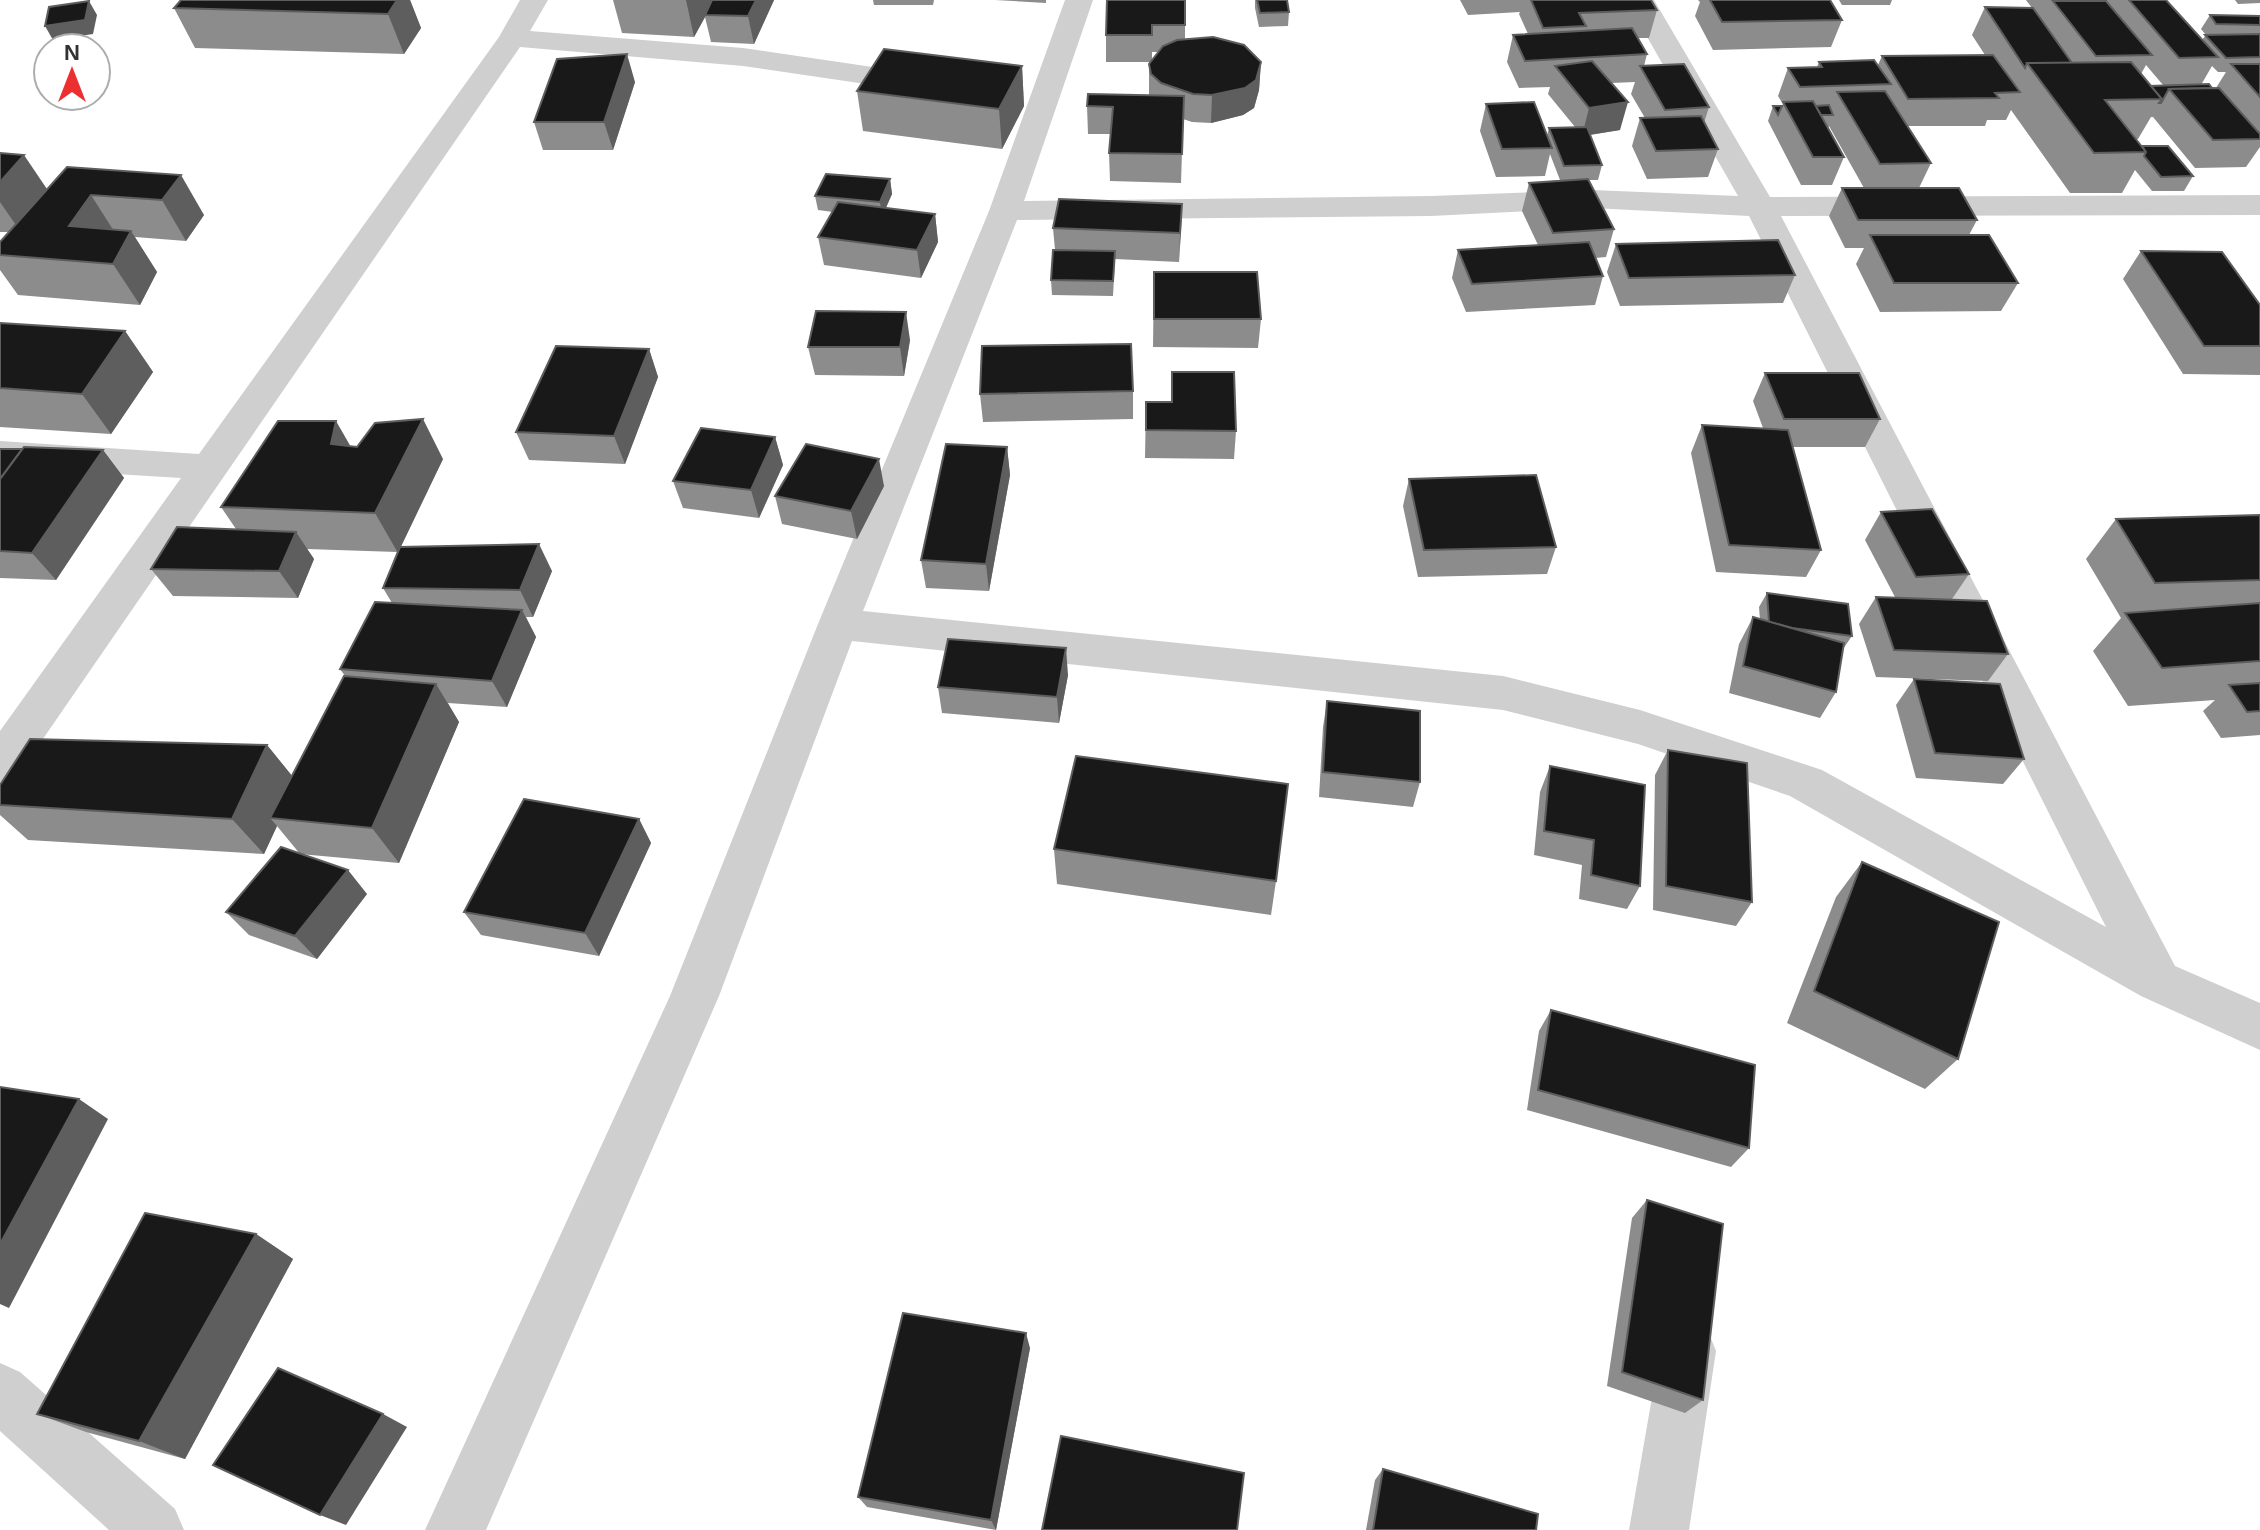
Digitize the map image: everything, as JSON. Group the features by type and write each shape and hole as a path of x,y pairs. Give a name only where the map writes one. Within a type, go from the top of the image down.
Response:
{"street":[{"path":"0,765 512,38 534,0"},
{"path":"455,1530 694,996 838,624 1005,211 1025,99 1079,0"},
{"path":"1640,0 1760,207 2158,981"},
{"path":"512,38 743,57 947,87"},
{"path":"1005,211 1431,206 1592,199 1760,207 2260,205"},
{"path":"0,454 208,467"},
{"path":"838,624 1503,693 1640,727 1806,783 2158,981 2260,1027"},
{"path":"1659,1530 1697,1296"},
{"path":"0,1392 154,1530"}],"building":[{"path":"181,0 397,0 388,14 174,8"},
{"path":"712,0 756,0 748,16 705,15"},
{"path":"1107,0 1185,0 1185,25 1152,25 1152,35 1106,35"},
{"path":"1257,0 1287,0 1289,12 1260,13"},
{"path":"1531,0 1651,0 1657,10 1579,13 1586,26 1543,28"},
{"path":"1710,0 1830,0 1842,20 1722,22"},
{"path":"2129,0 2166,0 2218,57 2179,58"},
{"path":"89,1 85,20 45,26 49,7"},
{"path":"2053,1 2106,1 2152,55 2096,56"},
{"path":"1985,7 2033,8 2072,63 2027,63 2025,68"},
{"path":"2210,15 2260,16 2260,25 2216,24"},
{"path":"1632,28 1647,54 1525,61 1513,35"},
{"path":"2260,34 2260,57 2226,58 2205,35"},
{"path":"1213,37 1244,45 1261,62 1256,80 1245,88 1212,95 1193,94 1161,83 1151,74 1149,64 1163,46 1177,40"},
{"path":"884,49 1022,66 999,109 857,91"},
{"path":"627,54 604,122 534,122 557,59"},
{"path":"1993,55 2020,92 1995,93 1999,98 1908,99 1882,56"},
{"path":"1874,60 1891,84 1800,87 1788,68 1822,67 1819,62"},
{"path":"1592,61 1628,102 1589,108 1555,66"},
{"path":"2131,62 2162,99 2105,100 2146,152 2094,153 2027,63"},
{"path":"1684,64 1709,107 1665,110 1640,66"},
{"path":"2231,64 2260,64 2260,97"},
{"path":"2209,84 2212,88 2169,89 2161,103 2162,99 2151,86"},
{"path":"2219,88 2260,134 2260,139 2213,140 2169,89"},
{"path":"1885,91 1931,163 1880,164 1837,92"},
{"path":"1088,94 1184,96 1182,154 1109,153 1113,107 1087,106"},
{"path":"1813,101 1844,157 1813,157 1783,102"},
{"path":"1534,102 1552,148 1502,149 1486,104"},
{"path":"1829,105 1833,115 1821,115 1816,106"},
{"path":"1773,106 1782,106 1778,115"},
{"path":"1701,116 1718,149 1656,151 1640,118"},
{"path":"1587,127 1602,165 1564,166 1549,128"},
{"path":"2142,146 2168,146 2193,176 2161,177 2144,156 2146,152"},
{"path":"0,153 24,155 0,182"},
{"path":"67,167 181,175 162,200 91,195 69,226 131,231 113,264 0,255 0,242"},
{"path":"826,174 890,179 880,202 815,196"},
{"path":"1588,179 1614,229 1553,233 1529,183"},
{"path":"1842,188 1959,188 1977,220 1858,220"},
{"path":"1059,199 1182,204 1180,233 1053,228"},
{"path":"838,202 935,214 917,250 818,237"},
{"path":"1870,235 1989,235 2018,283 1894,283"},
{"path":"1778,240 1795,275 1629,278 1616,244"},
{"path":"1589,242 1603,276 1472,284 1458,250"},
{"path":"1053,250 1115,251 1113,281 1051,280"},
{"path":"2141,251 2222,252 2260,305 2260,346 2204,346"},
{"path":"1154,272 1257,272 1261,319 1154,319"},
{"path":"816,311 906,312 900,347 808,347"},
{"path":"0,323 125,331 82,394 0,388"},
{"path":"1131,344 1133,391 980,394 982,346"},
{"path":"556,346 649,349 614,436 516,432"},
{"path":"1172,372 1234,372 1236,431 1146,430 1146,402 1172,402"},
{"path":"1765,373 1859,373 1880,419 1784,419"},
{"path":"423,419 375,513 221,507 278,421 336,421 331,444 357,447 375,423"},
{"path":"1702,425 1788,430 1821,550 1729,545"},
{"path":"701,428 775,437 751,490 673,481"},
{"path":"806,444 879,459 851,511 775,496"},
{"path":"946,444 1007,447 986,564 921,560"},
{"path":"24,447 103,450 32,553 0,551 0,479"},
{"path":"0,449 22,449 0,479"},
{"path":"1536,475 1556,547 1424,550 1409,479"},
{"path":"1932,509 1969,574 1916,577 1881,512"},
{"path":"2260,515 2260,580 2155,583 2116,519"},
{"path":"177,527 296,532 279,571 151,569"},
{"path":"539,544 520,590 383,588 400,547"},
{"path":"1767,593 1848,604 1852,636 1769,622"},
{"path":"1876,597 1987,601 2008,654 1894,650"},
{"path":"375,602 522,610 492,681 340,669"},
{"path":"2260,603 2260,661 2162,668 2125,613"},
{"path":"1753,617 1844,643 1836,692 1743,666"},
{"path":"948,639 1066,648 1057,697 938,687"},
{"path":"344,676 436,684 372,828 270,818"},
{"path":"1914,679 2000,684 2024,759 1935,753"},
{"path":"2260,683 2260,711 2247,712 2229,685"},
{"path":"1327,701 1420,711 1420,782 1323,772"},
{"path":"30,739 267,745 232,819 0,805 0,785"},
{"path":"1668,750 1747,763 1752,902 1666,886"},
{"path":"1076,756 1288,784 1276,881 1054,849"},
{"path":"1550,766 1645,785 1640,886 1591,875 1594,840 1544,831"},
{"path":"524,799 639,819 585,933 464,912"},
{"path":"281,847 348,870 295,936 226,912"},
{"path":"1862,862 1999,922 1958,1059 1814,991"},
{"path":"1551,1010 1755,1065 1749,1148 1538,1090"},
{"path":"0,1087 79,1099 0,1244"},
{"path":"1647,1200 1723,1224 1703,1400 1622,1372"},
{"path":"145,1213 256,1234 139,1441 37,1414"},
{"path":"903,1313 1026,1333 991,1520 858,1497"},
{"path":"278,1368 383,1414 320,1515 213,1465"},
{"path":"1061,1436 1244,1473 1237,1530 1042,1530"},
{"path":"1383,1469 1538,1514 1536,1530 1373,1530"}]}
